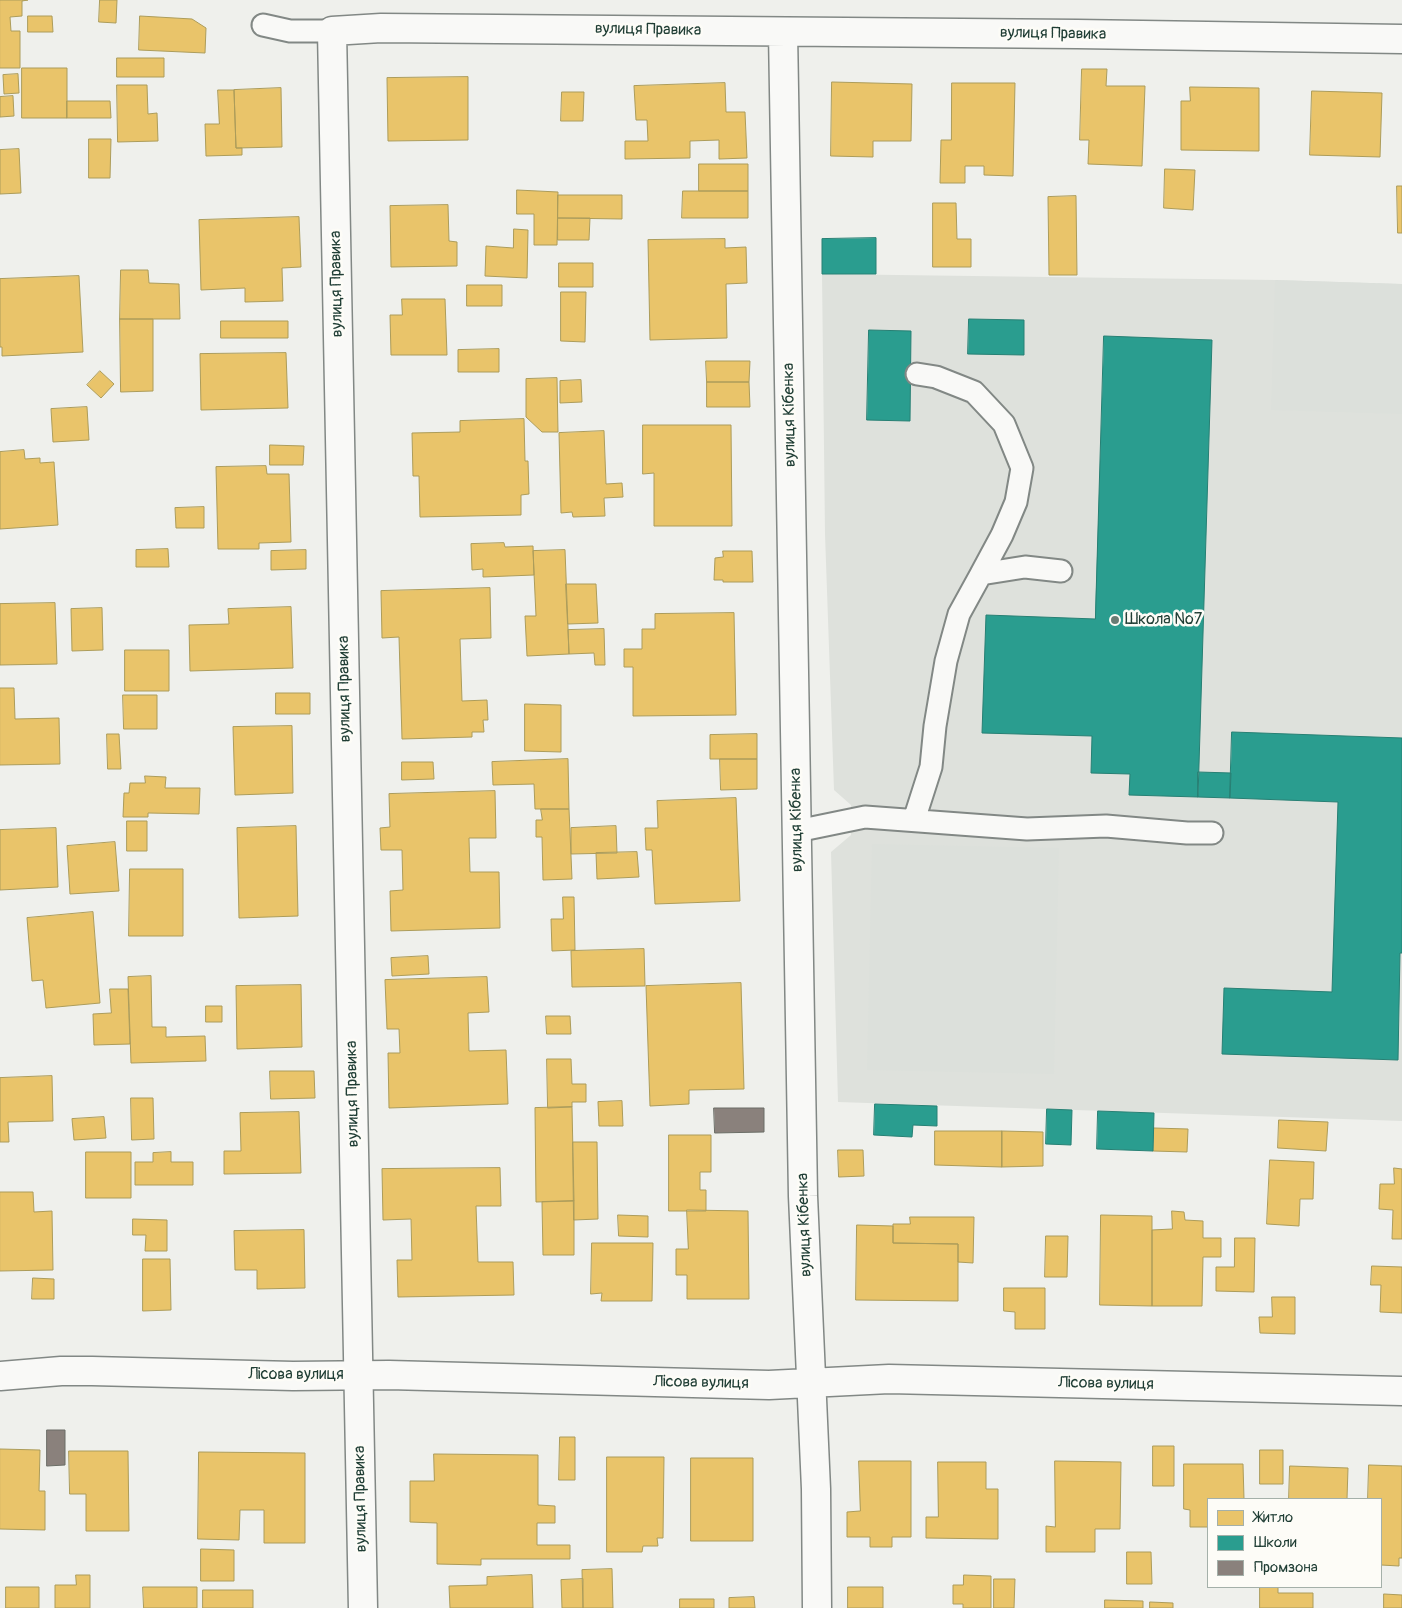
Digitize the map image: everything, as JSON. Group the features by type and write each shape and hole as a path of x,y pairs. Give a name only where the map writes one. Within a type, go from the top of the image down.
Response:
{"street":[{"name":"вулиця Правика","path":"363,1608 332,31 390,28 1402,39"},
{"name":"вулиця Кібенка","path":"784,32 804,1206 816,1489 818,1608"},
{"name":"Лісова вулиця","path":"0,1376 92,1371 283,1376 358,1375 769,1385 889,1379 1402,1391"}],"lane":[{"path":"263,25 290,31 332,31"},
{"path":"914,820 931,767 935,726 948,652 959,614 1002,535 1016,502 1022,468 1004,424 974,392 936,376 917,374"},
{"path":"981,574 1025,567 1060,571"},
{"path":"797,831 865,817 1027,829 1106,826 1187,833 1212,833"}],"shaded area":[{"name":"Школа №7","path":"822,274 1275,280 1402,284 1402,1121 838,1102 831,852 851,835 851,805 834,790 825,534"},
{"path":"1275,280 1402,284 1402,414 1271,410"},
{"path":"872,844 1059,848 1054,1074 867,1070"}],"building: Житло":[{"path":"0,0 28,0 22,1 22,16 10,17 11,31 20,31 20,68 0,68"},
{"path":"100,0 117,0 116,23 99,22"},
{"path":"28,16 52,16 53,32 28,32"},
{"path":"140,16 192,19 206,28 205,53 139,50"},
{"path":"117,58 164,58 164,77 117,77"},
{"path":"22,68 67,68 67,118 22,118"},
{"path":"1082,69 1107,69 1106,86 1145,86 1142,166 1088,164 1089,140 1080,140"},
{"path":"18,74 19,93 4,94 3,75"},
{"path":"468,77 468,140 388,141 387,78"},
{"path":"832,82 912,84 911,141 873,141 873,157 831,156"},
{"path":"725,83 726,112 745,112 747,158 719,159 719,140 690,141 690,158 625,159 625,141 648,141 647,120 636,120 634,86"},
{"path":"952,83 1015,83 1013,176 984,175 984,166 965,166 965,183 940,183 941,140 951,140"},
{"path":"117,85 147,85 148,114 157,113 158,141 118,142"},
{"path":"1190,87 1259,88 1259,151 1181,150 1181,101 1190,101"},
{"path":"281,88 282,147 236,148 234,90"},
{"path":"218,90 234,90 236,148 242,148 242,155 206,156 205,124 219,124"},
{"path":"1312,91 1382,93 1380,157 1310,155"},
{"path":"562,92 584,92 583,121 561,121"},
{"path":"13,96 14,116 0,117 0,97"},
{"path":"67,101 110,101 111,118 67,118"},
{"path":"89,139 111,139 110,178 89,178"},
{"path":"19,149 21,193 0,194 0,150"},
{"path":"699,164 748,164 748,191 699,191"},
{"path":"1165,169 1195,170 1193,210 1164,208"},
{"path":"1397,186 1402,186 1402,233 1398,233"},
{"path":"517,190 558,192 557,245 534,245 534,214 517,214"},
{"path":"683,191 748,191 748,218 682,218"},
{"path":"558,195 622,195 622,219 558,218"},
{"path":"1076,196 1077,275 1049,275 1048,197"},
{"path":"933,203 956,203 957,239 971,239 971,267 933,267"},
{"path":"448,205 449,241 457,242 457,266 391,267 390,206"},
{"path":"299,217 301,267 282,268 283,301 245,302 245,288 201,290 199,220"},
{"path":"558,218 590,218 589,240 558,240"},
{"path":"514,229 528,230 527,278 485,276 486,246 513,248"},
{"path":"725,239 725,248 746,247 747,283 726,284 727,338 650,340 648,240"},
{"path":"559,263 593,263 593,287 559,287"},
{"path":"121,270 148,270 149,283 179,284 180,319 120,319"},
{"path":"79,276 83,352 2,356 2,347 0,347 0,279"},
{"path":"467,285 502,285 502,306 467,306"},
{"path":"561,292 586,292 585,342 561,341"},
{"path":"402,299 445,299 447,355 391,355 390,315 402,315"},
{"path":"120,319 153,319 153,391 121,392"},
{"path":"221,321 288,321 288,338 221,338"},
{"path":"499,349 499,372 458,372 458,350"},
{"path":"286,353 288,408 201,410 200,354"},
{"path":"706,361 750,361 749,382 707,382"},
{"path":"100,371 114,384 101,398 87,385"},
{"path":"557,378 558,432 542,432 526,417 526,379"},
{"path":"581,380 582,402 560,403 560,381"},
{"path":"707,382 749,382 750,407 707,407"},
{"path":"87,407 89,440 53,442 51,409"},
{"path":"524,419 525,461 528,461 529,494 521,495 521,515 420,517 419,476 413,476 412,433 460,432 460,421"},
{"path":"643,425 731,425 732,526 654,526 654,473 643,474"},
{"path":"604,431 606,484 622,483 623,497 604,498 605,516 573,517 572,512 561,513 559,433"},
{"path":"270,445 304,446 303,465 270,465"},
{"path":"24,450 25,459 40,458 40,463 54,462 58,525 0,529 0,452"},
{"path":"266,466 267,474 289,474 291,542 259,543 259,549 218,549 216,467"},
{"path":"204,507 204,528 176,528 175,508"},
{"path":"504,543 505,547 533,546 534,575 483,577 483,569 472,570 471,544"},
{"path":"168,549 169,567 136,567 136,550"},
{"path":"306,550 306,569 271,570 271,551"},
{"path":"565,550 569,654 527,656 525,616 536,616 533,551"},
{"path":"723,551 752,551 753,582 723,582 723,580 714,580 715,558 723,557"},
{"path":"566,584 596,584 598,623 568,624"},
{"path":"490,588 491,638 460,639 462,701 487,700 488,720 483,720 484,732 472,732 472,737 402,739 399,637 382,638 381,591"},
{"path":"55,603 57,664 0,665 0,604"},
{"path":"291,607 293,668 190,671 189,625 229,624 228,609"},
{"path":"102,608 103,650 72,651 71,609"},
{"path":"734,613 736,715 633,716 633,667 624,667 624,649 642,649 642,629 655,629 655,614"},
{"path":"604,629 605,665 595,665 594,653 569,654 568,630"},
{"path":"125,650 169,650 169,691 125,691"},
{"path":"0,688 14,688 15,719 59,718 60,764 0,765"},
{"path":"276,693 310,693 310,714 276,714"},
{"path":"123,695 157,695 157,729 124,729"},
{"path":"525,704 561,705 561,752 525,751"},
{"path":"292,726 293,793 235,795 233,727"},
{"path":"107,734 119,734 121,769 108,769"},
{"path":"757,734 757,759 710,759 710,735"},
{"path":"568,759 569,809 535,809 534,784 493,785 492,762"},
{"path":"720,759 757,759 757,789 721,790"},
{"path":"402,762 433,762 434,779 402,780"},
{"path":"145,776 166,777 165,788 200,788 199,814 148,813 148,817 123,817 124,793 129,793 130,783 145,783"},
{"path":"495,791 496,838 469,838 470,872 499,872 500,928 391,931 390,891 403,890 402,850 381,850 380,828 390,827 389,794"},
{"path":"736,798 740,901 655,904 652,850 646,850 645,828 658,828 657,801"},
{"path":"541,809 569,809 572,879 543,880 542,837 536,837 536,820 542,820"},
{"path":"127,821 147,821 147,851 127,851"},
{"path":"296,826 298,916 239,918 237,828"},
{"path":"616,826 617,853 571,854 571,828"},
{"path":"56,828 58,887 0,890 0,830"},
{"path":"115,842 119,891 70,894 67,846"},
{"path":"637,852 639,877 597,879 596,853"},
{"path":"130,869 183,869 183,936 129,936"},
{"path":"563,897 574,897 575,950 552,951 551,919 563,919"},
{"path":"93,912 100,1003 46,1008 43,980 32,981 27,918"},
{"path":"644,949 645,986 572,987 571,951"},
{"path":"428,956 429,974 392,976 391,958"},
{"path":"151,976 152,1027 166,1027 166,1037 205,1036 206,1061 131,1063 128,977"},
{"path":"487,977 489,1012 468,1013 469,1051 506,1050 508,1104 389,1108 388,1053 400,1053 399,1029 387,1029 385,980"},
{"path":"741,983 744,1089 689,1090 689,1104 650,1106 646,986"},
{"path":"301,985 302,1047 237,1049 236,986"},
{"path":"110,989 128,989 130,1044 94,1045 93,1014 111,1013"},
{"path":"206,1006 222,1006 222,1022 206,1022"},
{"path":"546,1016 570,1016 571,1034 547,1034"},
{"path":"547,1059 571,1059 572,1084 586,1084 586,1102 572,1102 572,1107 548,1108"},
{"path":"270,1071 314,1071 315,1098 271,1099"},
{"path":"52,1076 53,1121 8,1122 9,1142 0,1142 0,1078"},
{"path":"131,1098 153,1098 154,1139 132,1140"},
{"path":"622,1101 623,1126 599,1126 598,1102"},
{"path":"572,1107 574,1201 536,1202 535,1108"},
{"path":"299,1112 301,1173 224,1174 224,1151 241,1151 240,1113"},
{"path":"104,1117 106,1138 74,1140 72,1119"},
{"path":"1279,1120 1328,1122 1326,1151 1278,1148"},
{"path":"1154,1128 1188,1129 1187,1152 1153,1151"},
{"path":"935,1131 1002,1131 1002,1167 935,1165"},
{"path":"1002,1131 1043,1132 1043,1166 1002,1167"},
{"path":"669,1135 711,1135 711,1172 700,1172 700,1190 706,1190 706,1211 669,1211"},
{"path":"573,1142 597,1142 598,1219 574,1220"},
{"path":"838,1150 863,1150 864,1176 839,1177"},
{"path":"86,1152 131,1152 131,1198 86,1198"},
{"path":"171,1152 171,1162 193,1162 193,1185 135,1185 135,1162 153,1162 153,1153"},
{"path":"1270,1160 1314,1162 1313,1199 1300,1199 1299,1226 1267,1224"},
{"path":"500,1168 501,1206 476,1206 478,1262 513,1262 514,1295 398,1297 397,1260 412,1260 411,1219 383,1220 382,1169"},
{"path":"1394,1168 1402,1169 1402,1239 1392,1239 1393,1210 1379,1209 1380,1184 1394,1184"},
{"path":"0,1192 33,1192 34,1212 52,1211 53,1270 0,1271"},
{"path":"574,1201 574,1255 543,1255 542,1202"},
{"path":"687,1210 748,1211 749,1299 687,1299 687,1275 676,1275 676,1249 688,1249"},
{"path":"1172,1211 1184,1212 1185,1220 1203,1221 1203,1238 1221,1238 1221,1257 1203,1257 1202,1306 1152,1306 1152,1230 1172,1229"},
{"path":"618,1215 648,1216 648,1237 619,1236"},
{"path":"1101,1215 1152,1216 1152,1306 1100,1305"},
{"path":"910,1217 974,1217 973,1263 958,1262 958,1244 893,1243 893,1224 910,1224"},
{"path":"133,1219 167,1220 167,1251 145,1251 146,1235 133,1235"},
{"path":"857,1225 893,1226 893,1243 958,1244 958,1301 856,1300"},
{"path":"304,1230 305,1288 257,1289 257,1270 235,1270 234,1231"},
{"path":"1046,1236 1068,1236 1067,1277 1045,1277"},
{"path":"1235,1238 1255,1238 1254,1292 1216,1291 1216,1267 1234,1267"},
{"path":"592,1243 653,1243 652,1301 601,1301 602,1293 591,1294"},
{"path":"143,1259 170,1259 171,1310 143,1311"},
{"path":"1372,1266 1402,1267 1402,1313 1380,1312 1381,1285 1371,1285"},
{"path":"33,1278 54,1279 54,1299 32,1299"},
{"path":"1004,1288 1045,1288 1045,1329 1015,1329 1015,1312 1004,1311"},
{"path":"1272,1297 1295,1297 1295,1334 1260,1333 1259,1317 1272,1317"},
{"path":"560,1437 575,1437 575,1480 559,1480"},
{"path":"1153,1446 1174,1446 1174,1486 1153,1486"},
{"path":"0,1449 40,1450 39,1491 45,1491 45,1530 0,1529"},
{"path":"1260,1450 1283,1450 1283,1484 1260,1484"},
{"path":"69,1451 128,1451 129,1531 86,1531 86,1494 70,1494"},
{"path":"199,1452 305,1453 305,1543 264,1543 264,1510 240,1510 239,1540 198,1539"},
{"path":"434,1454 538,1455 538,1505 555,1506 555,1523 537,1523 537,1545 570,1545 570,1559 481,1559 481,1565 437,1564 437,1523 410,1522 410,1481 434,1481"},
{"path":"607,1457 664,1457 663,1538 657,1538 658,1546 643,1546 642,1552 607,1552"},
{"path":"691,1458 753,1458 753,1541 691,1541"},
{"path":"859,1461 911,1461 911,1537 892,1537 892,1547 870,1547 870,1537 847,1537 847,1512 860,1511"},
{"path":"1055,1461 1121,1462 1120,1529 1095,1529 1095,1552 1046,1552 1046,1526 1055,1527"},
{"path":"938,1462 986,1462 986,1489 998,1489 998,1539 926,1538 926,1517 938,1517"},
{"path":"1184,1464 1243,1464 1244,1498 1207,1498 1207,1527 1190,1527 1190,1510 1184,1509"},
{"path":"1369,1465 1402,1466 1402,1558 1399,1558 1399,1566 1382,1565 1382,1498 1368,1498"},
{"path":"1290,1466 1348,1468 1347,1498 1289,1498"},
{"path":"201,1549 234,1550 234,1581 201,1581"},
{"path":"1127,1552 1151,1552 1152,1584 1127,1584"},
{"path":"612,1569 613,1608 583,1608 582,1570"},
{"path":"76,1575 90,1575 90,1608 55,1608 55,1585 76,1585"},
{"path":"532,1575 533,1608 450,1608 449,1586 487,1585 487,1577"},
{"path":"964,1575 991,1576 991,1608 963,1608 963,1604 953,1604 953,1585 963,1585"},
{"path":"583,1579 583,1608 562,1608 561,1580"},
{"path":"994,1579 1015,1579 1014,1608 994,1608"},
{"path":"6,1587 39,1587 39,1608 6,1608"},
{"path":"143,1587 197,1587 197,1608 144,1608"},
{"path":"848,1587 883,1587 883,1608 848,1608"},
{"path":"1260,1588 1278,1588 1278,1593 1313,1593 1313,1608 1260,1608"},
{"path":"203,1590 253,1590 253,1608 203,1608"},
{"path":"1384,1594 1402,1595 1402,1608 1384,1608"},
{"path":"754,1597 755,1608 729,1608 729,1598"},
{"path":"680,1599 714,1599 714,1608 680,1608"},
{"path":"1105,1600 1143,1601 1143,1608 1105,1608"},
{"path":"1150,1602 1173,1603 1173,1608 1150,1608"}],"building: Школи":[{"path":"876,238 876,274 822,274 822,239"},
{"path":"969,319 1024,320 1024,355 968,354"},
{"path":"869,330 911,331 910,421 867,420"},
{"path":"1104,336 1212,340 1198,797 1129,795 1130,774 1091,773 1092,736 982,733 986,615 1095,619"},
{"path":"1232,732 1402,738 1402,953 1400,953 1398,1060 1222,1054 1224,988 1332,992 1338,802 1230,798"},
{"path":"1198,772 1231,773 1230,798 1198,797"},
{"path":"875,1104 937,1106 937,1126 913,1125 912,1137 874,1135"},
{"path":"1047,1109 1072,1110 1071,1145 1046,1144"},
{"path":"1098,1111 1154,1113 1153,1151 1097,1149"}],"building: Промзона":[{"path":"714,1108 764,1108 764,1132 715,1133"},
{"path":"47,1430 65,1430 65,1465 47,1466"}],"place":[{"name":"Школа №7","path":"1115,620"}]}
